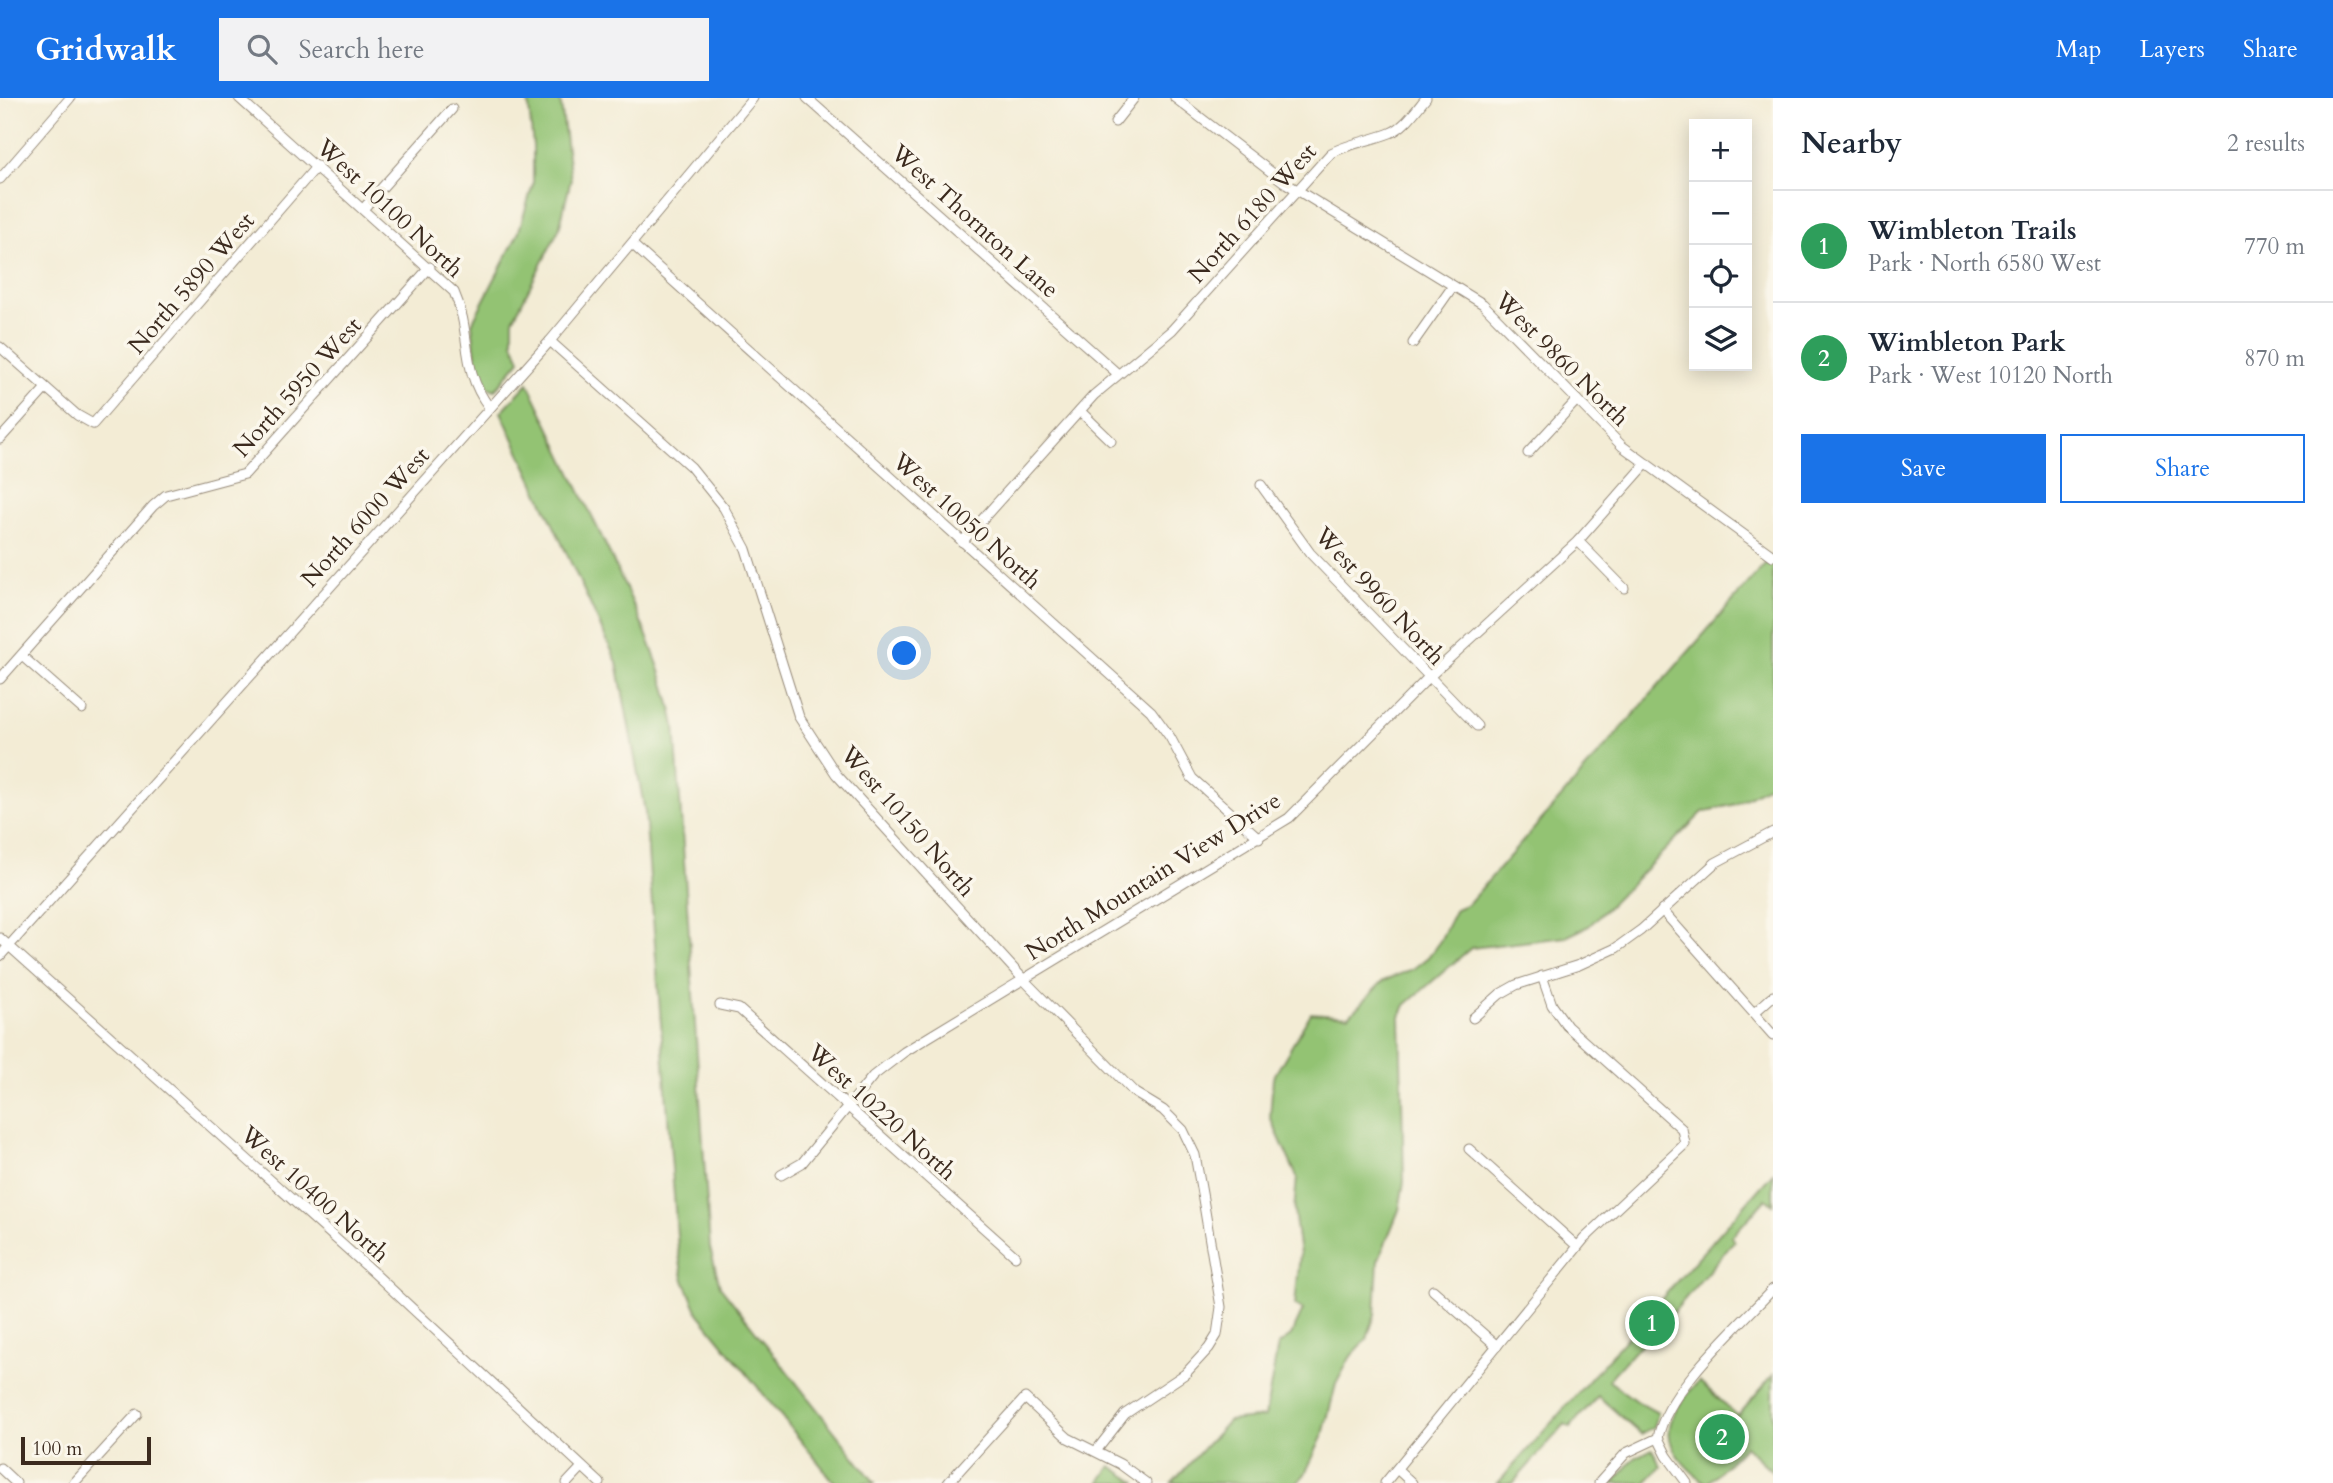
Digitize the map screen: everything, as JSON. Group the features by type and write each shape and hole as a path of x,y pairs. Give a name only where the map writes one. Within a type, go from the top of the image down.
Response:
{"street":[{"path":"0,179 70,98"},
{"name":"West 10100 North","path":"240,98 430,267 454,292 463,312 469,370 489,407"},
{"name":"North 6000 West","path":"0,956 550,341 633,245 753,98"},
{"name":"West Thornton Lane","path":"807,98 1118,374"},
{"path":"1115,122 1134,98"},
{"name":"West 9860 North","path":"1175,98 1296,190 1483,304 1622,446 1773,556"},
{"name":"North 6180 West","path":"962,542 1080,411 1118,374 1172,330 1331,153 1346,145 1391,133 1405,122 1426,98"},
{"path":"364,208 452,109"},
{"name":"North 5890 West","path":"46,388 77,415 93,424 317,166"},
{"name":"West 10050 North","path":"633,245 1151,711 1170,737 1192,778 1259,838"},
{"name":"North 5950 West","path":"0,679 166,495 245,474 430,267"},
{"path":"1413,343 1454,286"},
{"name":"West 10150 North","path":"550,341 691,467 724,508 746,550 799,717 836,774 1024,979 1135,1093 1163,1110 1183,1130 1195,1155 1203,1199 1220,1307 1217,1335 1185,1374 1138,1402 1125,1414 1096,1451"},
{"path":"0,347 46,388 0,439"},
{"path":"1528,453 1577,400"},
{"path":"1080,411 1111,441"},
{"name":"North Mountain View Drive","path":"781,1175 802,1163 873,1076 904,1052 1289,818 1429,677 1578,541 1646,464"},
{"name":"West 9960 North","path":"1261,485 1310,553 1477,726"},
{"path":"1578,541 1624,588"},
{"path":"22,656 82,709"},
{"path":"1473,1018 1507,990 1590,961 1616,948 1715,863 1773,832"},
{"path":"1662,910 1773,1035"},
{"name":"West 10400 North","path":"0,938 363,1264 600,1483"},
{"path":"1385,1483 1577,1246 1681,1150 1685,1136 1679,1127 1567,1026 1552,1005 1542,976"},
{"path":"1754,1013 1773,996"},
{"name":"West 10220 North","path":"720,1005 739,1009 1015,1256"},
{"path":"1469,1149 1577,1246"},
{"path":"1687,1483 1667,1456 1658,1438 1661,1420 1678,1393 1773,1289"},
{"path":"1433,1290 1497,1346"},
{"path":"948,1483 1024,1398 1068,1438 1096,1451 1146,1483"},
{"path":"74,1483 137,1414"},
{"path":"1599,1483 1626,1453 1658,1438"},
{"path":"567,1483 582,1467"},
{"path":"0,1468 16,1483"},
{"path":"1397,1469 1412,1483"}],"green space":[{"path":"528,98 560,98 571,179 559,229 513,320 513,342 520,360 495,390 485,386 478,375 472,323 518,234 533,184 533,146"},
{"path":"528,383 638,615 656,658 675,726 710,1248 720,1286 875,1483 835,1483 698,1313 683,1278 678,1249 645,812 617,662 501,412"},
{"path":"1773,555 1773,783 1736,804 1703,812 1589,926 1566,937 1471,948 1405,1005 1400,1017 1404,1182 1399,1210 1378,1261 1375,1314 1367,1339 1351,1356 1336,1384 1323,1435 1305,1474 1297,1483 1172,1483 1228,1421 1265,1417 1278,1345 1291,1336 1303,1310 1295,1305 1300,1254 1294,1211 1297,1177 1270,1117 1273,1078 1311,1013 1349,1016 1383,981 1413,969 1428,957 1440,941 1456,909 1468,904"},
{"path":"1773,1173 1773,1205 1766,1199 1731,1237 1734,1241 1655,1334 1636,1349 1608,1380 1636,1401 1658,1413 1654,1427 1641,1434 1598,1396 1570,1427 1565,1424 1513,1483 1498,1483"},
{"path":"1773,1375 1773,1472 1745,1446 1705,1483 1690,1470 1672,1446 1669,1434 1676,1410 1699,1381 1738,1416"},
{"path":"1652,1449 1661,1467 1645,1483 1613,1483 1635,1458"},
{"path":"1111,1466 1137,1483 1099,1483"}],"place":[{"name":"Wimbleton Trails","path":"1652,1323"},
{"name":"Wimbleton Park","path":"1722,1437"}]}
